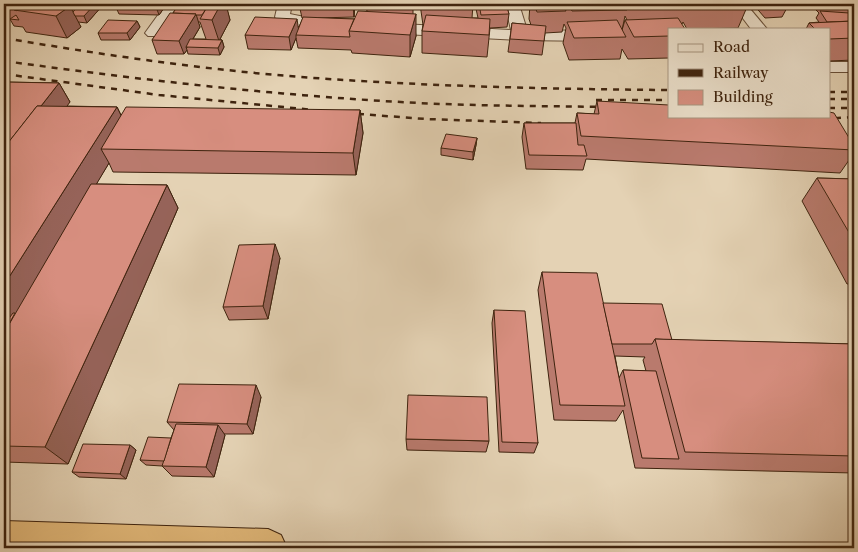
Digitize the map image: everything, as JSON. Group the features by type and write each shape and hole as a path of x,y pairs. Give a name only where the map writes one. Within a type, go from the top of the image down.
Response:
{"highway":[{"path":"4,540 268,548"}],"street":[{"path":"153,33 173,4"},
{"path":"285,4 282,17 290,21 348,26"},
{"path":"512,4 520,35"},
{"path":"739,4 758,28"},
{"path":"367,27 520,35 610,36"},
{"path":"830,67 854,66"}],"building":[{"path":"23,4 70,6 56,16 14,10"},
{"path":"63,4 78,4 74,7"},
{"path":"80,4 95,4 84,16 75,16 73,12"},
{"path":"179,4 209,4 202,15 195,15 173,13"},
{"path":"209,4 221,4 212,20 200,19"},
{"path":"479,4 506,4 509,14 481,15"},
{"path":"534,4 563,4 566,11 537,12"},
{"path":"568,4 623,4 627,10 572,11"},
{"path":"636,4 685,4 688,8 639,9"},
{"path":"693,4 745,4 747,7 696,8"},
{"path":"358,11 416,14 410,35 349,31"},
{"path":"820,11 849,13 854,21 827,22"},
{"path":"170,13 196,14 179,41 152,40"},
{"path":"16,15 19,20 10,19"},
{"path":"426,15 490,19 489,35 422,31"},
{"path":"255,17 297,19 289,37 245,35"},
{"path":"303,17 354,19 349,31 350,37 296,35"},
{"path":"678,18 684,28 668,28 668,36 634,37 625,20"},
{"path":"108,20 137,21 127,33 98,33"},
{"path":"617,20 626,37 574,38 567,22"},
{"path":"854,21 854,38 830,39 830,28 814,28 809,23"},
{"path":"512,23 546,26 544,41 510,39"},
{"path":"190,39 222,40 218,48 186,47"},
{"path":"4,82 59,83 41,106 37,106 4,148"},
{"path":"597,101 668,105 668,118 830,118 830,112 834,113 854,146 854,150 581,136 577,113 599,114"},
{"path":"37,106 117,107 4,285 4,148"},
{"path":"126,107 360,110 353,153 101,149"},
{"path":"524,123 576,123 578,145 584,145 587,156 529,155"},
{"path":"446,134 477,138 473,152 441,148"},
{"path":"817,178 854,179 854,241"},
{"path":"91,184 167,185 45,447 4,446 4,333"},
{"path":"275,244 263,306 223,307 239,245"},
{"path":"542,272 597,273 625,406 560,405"},
{"path":"603,303 662,304 672,340 655,339 652,344 612,344"},
{"path":"494,310 525,311 538,443 502,442"},
{"path":"15,313 4,333 4,325"},
{"path":"655,339 854,344 854,456 685,452"},
{"path":"623,370 656,371 679,459 642,458"},
{"path":"179,384 256,385 247,424 167,422"},
{"path":"408,395 487,397 489,441 406,439"},
{"path":"176,424 218,425 206,467 162,466"},
{"path":"148,437 171,438 164,461 140,460"},
{"path":"83,444 130,445 120,474 72,472"}],"railway":[{"path":"4,38 146,60 288,76 479,86 668,90"},
{"path":"4,61 159,81 367,100 443,104 609,107"},
{"path":"4,74 159,95 314,110"},
{"path":"830,92 854,92"},
{"path":"830,99 854,99"},
{"path":"596,100 668,100"},
{"path":"830,108 854,108"},
{"path":"346,113 426,119 541,123"},
{"path":"823,119 854,117"}]}
